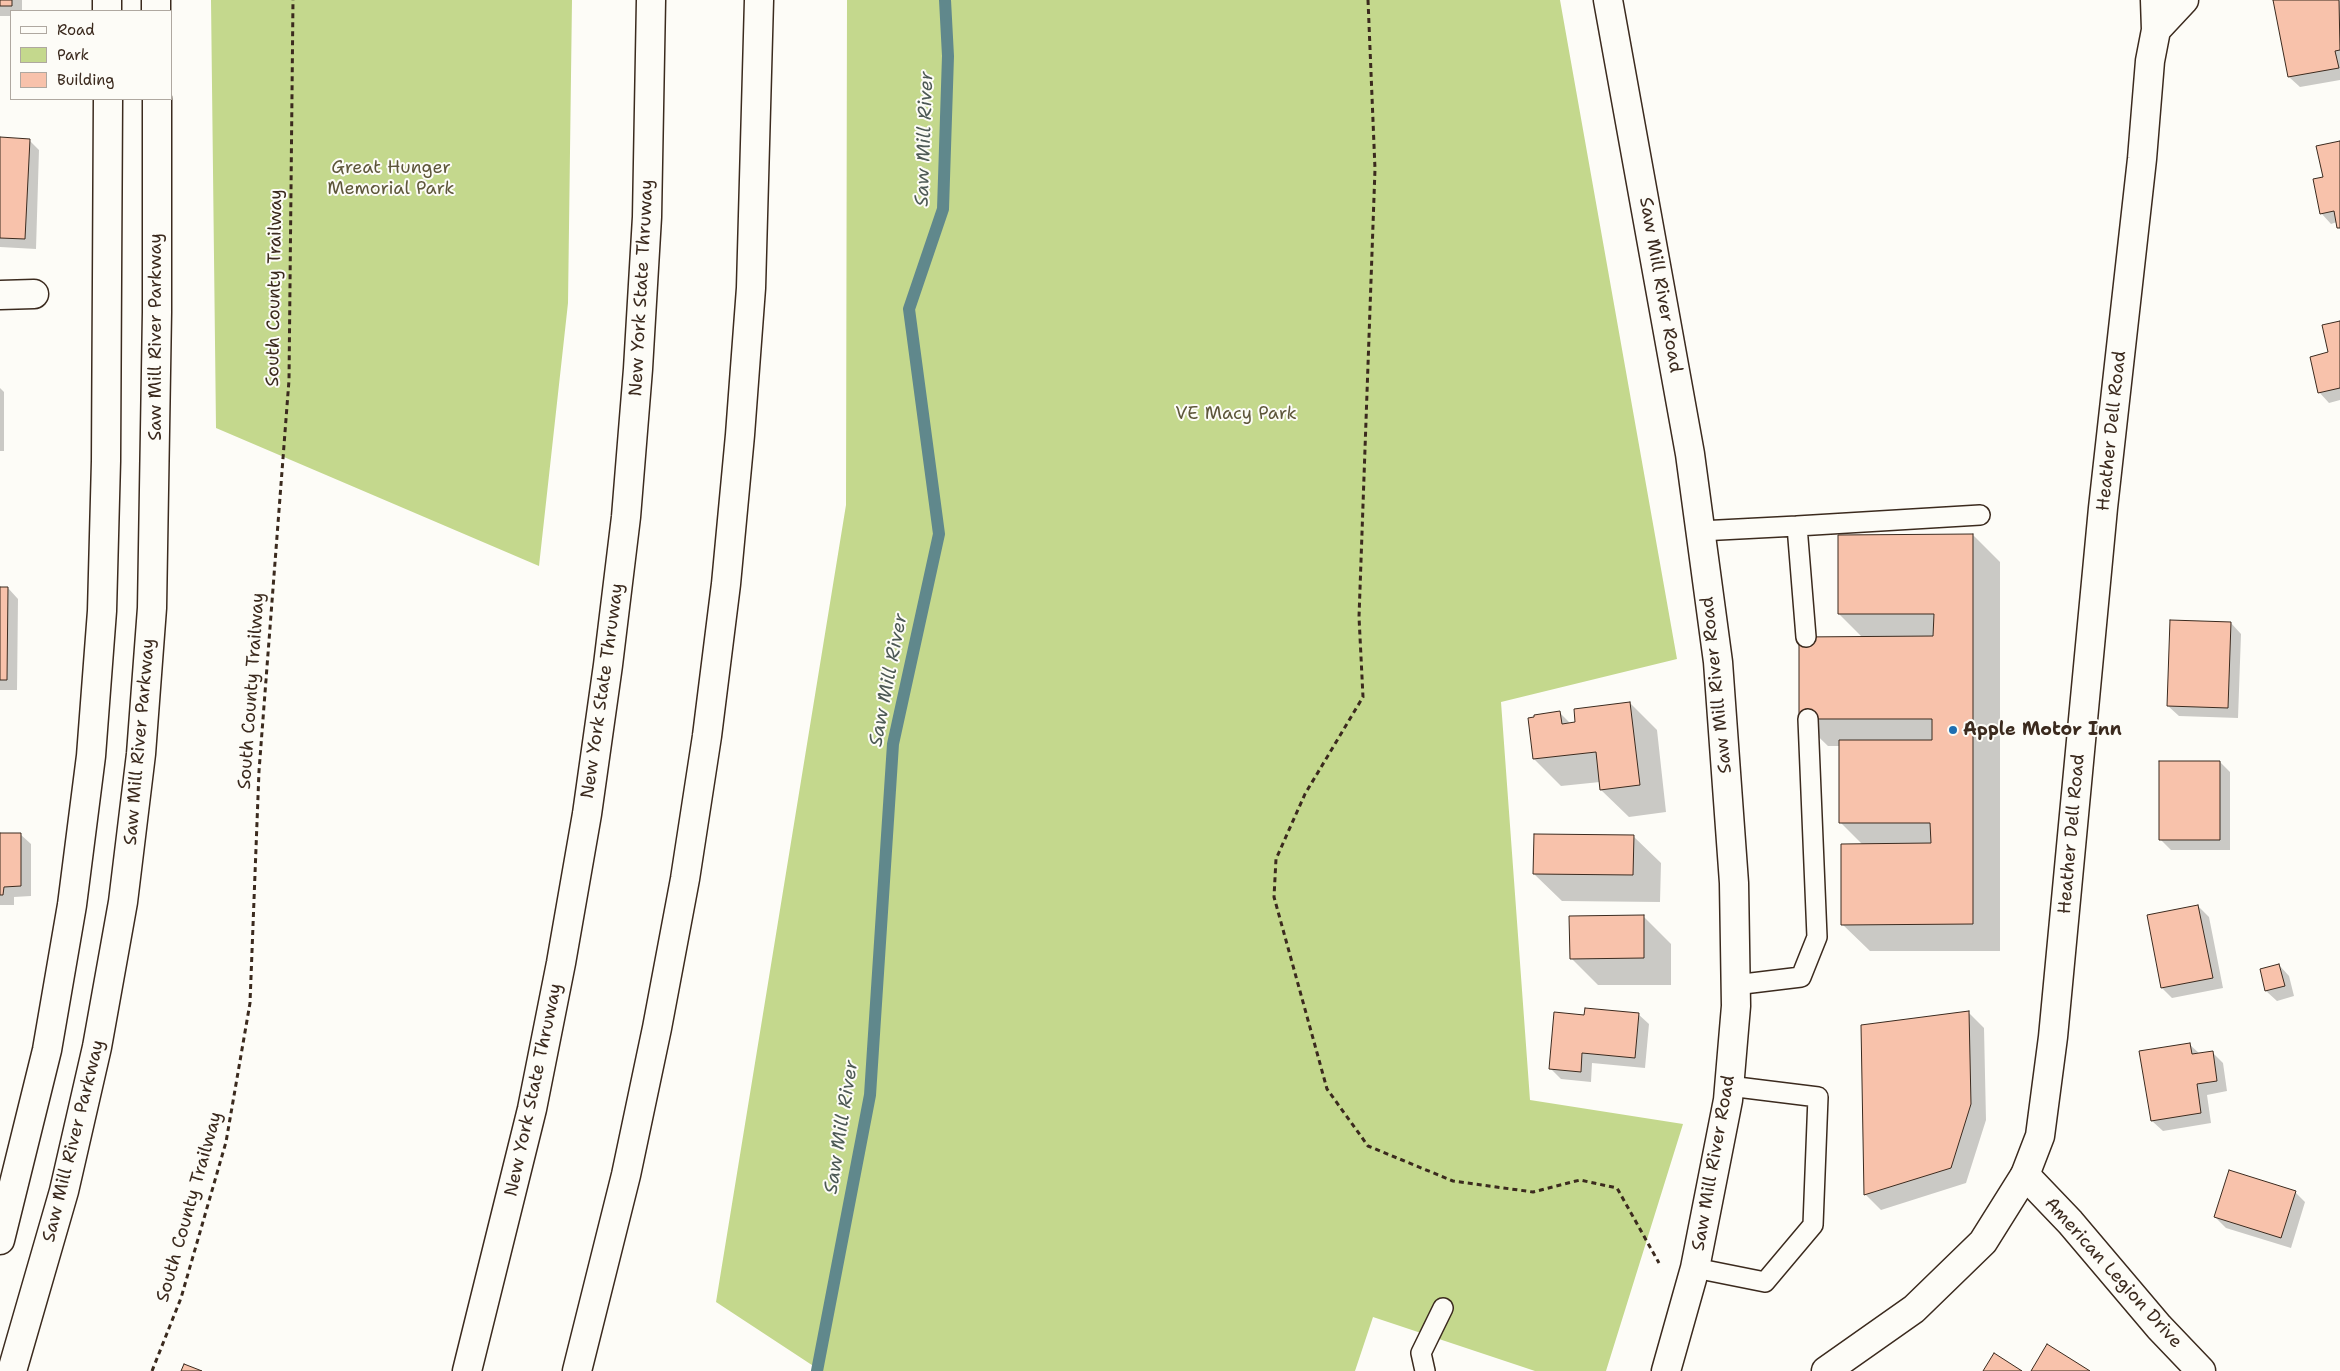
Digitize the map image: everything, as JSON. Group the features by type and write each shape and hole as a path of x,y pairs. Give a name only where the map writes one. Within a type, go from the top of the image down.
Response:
{"main road":[{"name":"New York State Thruway","path":"467,1371 532,1109 561,962 586,814 608,665 626,517 638,369 647,217 652,0"},
{"path":"577,1371 626,1175 657,1028 684,879 708,726 727,574 751,288 759,0"},
{"name":"Saw Mill River Road","path":"1608,0 1690,454 1719,681 1734,884 1735,985 1729,1086 1714,1178 1695,1268 1666,1371"},
{"name":"Heather Dell Road","path":"1826,1371 1914,1309 1983,1242 2025,1175 2040,1136 2053,1037 2103,508 2141,168 2150,61 2156,30 2155,0"},
{"path":"2156,30 2184,0"},
{"path":"0,1240 47,1050 72,905 91,756 102,611 106,461 108,100"},
{"name":"Saw Mill River Parkway","path":"12,1371 64,1191 97,1047 123,902 141,754 152,589 157,312 157,100"},
{"path":"0,295 34,294"},
{"name":"American Legion Drive","path":"2025,1175 2070,1222 2159,1327 2201,1371"}],"lane":[{"path":"1700,531 1980,515"},
{"path":"1797,526 1806,636"},
{"path":"1735,985 1801,977 1818,937 1808,719"},
{"path":"1695,1268 1765,1282 1813,1225 1818,1097 1729,1086"},
{"path":"1425,1371 1421,1353 1443,1308"}],"path":[{"name":"South County Trailway","path":"152,1371 181,1298 226,1142 250,1003 259,772 289,380 293,0"},
{"path":"1368,0 1375,169 1359,617 1363,697 1305,794 1294,818 1276,859 1274,897 1327,1089 1368,1146 1453,1182 1533,1192 1580,1180 1617,1188 1639,1230 1685,1306"}],"green space":[{"name":"Great Hunger Memorial Park","path":"211,0 572,0 568,303 539,566 216,428"},
{"name":"VE Macy Park","path":"847,0 1560,0 1677,659 1501,702 1530,1100 1683,1124 1606,1371 1535,1371 1373,1317 1355,1371 821,1371 716,1302 846,505"}],"building":[{"path":"0,0 12,0 12,6 0,6"},
{"path":"2273,0 2339,0 2340,50 2335,51 2339,68 2288,77"},
{"path":"0,137 30,139 25,239 0,238"},
{"path":"2340,141 2340,228 2337,228 2334,211 2320,214 2313,179 2323,177 2316,146"},
{"path":"2340,321 2340,388 2318,393 2310,357 2328,352 2322,325"},
{"name":"Apple Motor Inn","path":"1973,534 1973,924 1841,925 1841,844 1931,843 1930,823 1839,823 1839,740 1932,740 1932,719 1799,719 1799,637 1933,636 1934,614 1838,614 1838,535"},
{"path":"0,587 8,587 7,680 0,680"},
{"path":"2170,620 2231,622 2228,708 2167,706"},
{"path":"1630,702 1640,785 1600,790 1596,752 1533,759 1528,718 1534,717 1534,715 1560,711 1562,724 1575,722 1574,709"},
{"path":"2159,761 2220,761 2220,840 2159,840"},
{"path":"0,833 21,833 21,886 4,887 3,895 0,895"},
{"path":"1534,834 1634,835 1633,875 1533,874"},
{"path":"2198,905 2213,978 2161,988 2147,915"},
{"path":"1644,915 1644,958 1570,959 1569,916"},
{"path":"2279,964 2285,986 2265,991 2260,969"},
{"path":"1585,1008 1639,1013 1635,1058 1582,1053 1581,1072 1549,1069 1554,1012 1584,1015"},
{"path":"1969,1011 1971,1104 1951,1168 1864,1195 1861,1025"},
{"path":"2190,1043 2192,1054 2213,1051 2217,1081 2197,1084 2201,1113 2151,1121 2139,1051"},
{"path":"2229,1170 2296,1191 2281,1238 2214,1217"},
{"path":"2047,1344 2090,1371 2031,1371"},
{"path":"1994,1353 2022,1371 1983,1371"},
{"path":"184,1364 202,1371 181,1371"}],"waterway":[{"name":"Saw Mill River","path":"817,1371 870,1095 893,744 939,534 909,309 943,209 948,56 945,0"}],"place":[{"name":"Apple Motor Inn","path":"1953,730"}]}
